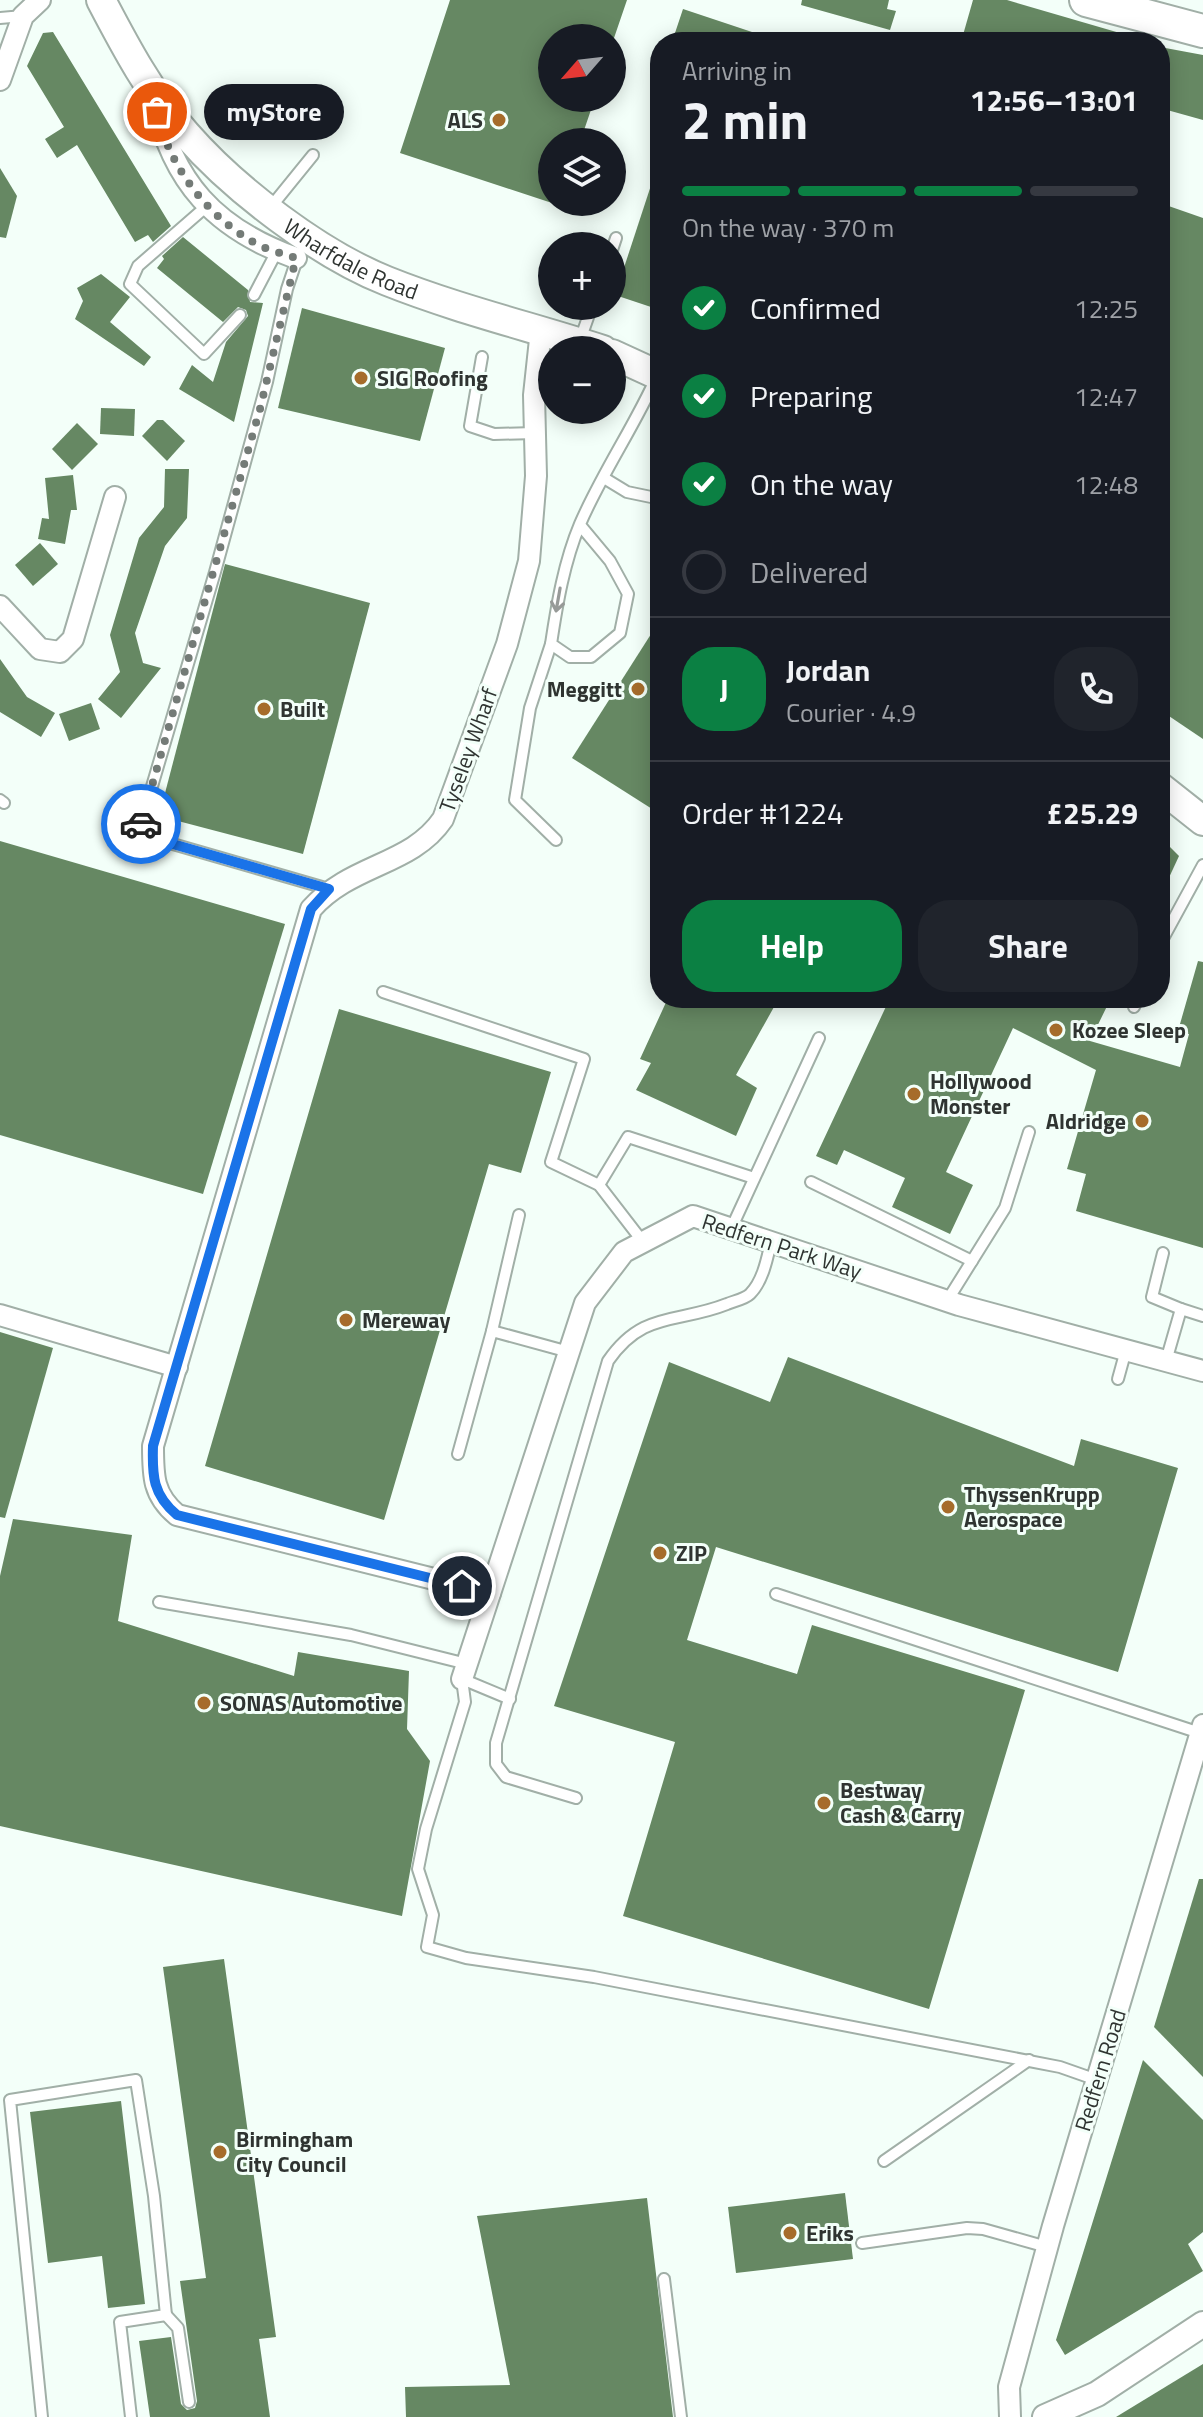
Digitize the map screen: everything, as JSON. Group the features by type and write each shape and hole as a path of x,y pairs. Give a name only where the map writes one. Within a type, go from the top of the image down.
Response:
{"main road":[{"name":"Wharfdale Road","path":"101,0 127,52 185,134 270,208 295,250 560,336"},
{"path":"1086,0 1203,31"},
{"path":"626,360 650,371"},
{"path":"1170,795 1203,821"}],"street":[{"path":"0,80 23,16 40,0"},
{"name":"Wharfdale Road","path":"151,85 163,139 189,184 225,224 252,242 295,250"},
{"name":"Tyseley Wharf","path":"329,889 431,838 443,819 507,644 529,561 536,476 534,395 541,330"},
{"path":"0,606 40,649 60,652 73,639 115,497"},
{"path":"329,889 311,909 177,1367 153,1457 153,1479 160,1501 177,1515 490,1593"},
{"name":"Redfern Park Way","path":"464,1672 585,1303 624,1252 693,1216 947,1301 1203,1371"},
{"path":"0,1315 177,1367"},
{"name":"Redfern Road","path":"1010,2417 1009,2387 1047,2247 1202,1729"},
{"path":"1045,2417 1097,2394 1203,2324"}],"lane":[{"path":"0,18 23,16"},
{"path":"270,208 313,155"},
{"path":"208,205 138,266 130,284 204,354 240,315"},
{"path":"254,295 295,250"},
{"path":"295,250 247,455 138,834 329,889"},
{"path":"482,357 470,426 494,434 535,433"},
{"path":"556,840 515,800 530,708 551,644 558,594 580,525 650,394"},
{"path":"604,478 627,492 650,497"},
{"path":"551,644 570,657 591,657 620,633 628,594 610,561 580,525"},
{"path":"1170,926 1203,865"},
{"path":"383,992 584,1059 551,1162 599,1185 643,1242"},
{"path":"731,1229 819,1038"},
{"path":"947,1301 1005,1208 1029,1132"},
{"path":"599,1185 628,1137 754,1178"},
{"path":"811,1182 972,1261"},
{"path":"458,1454 492,1331 519,1215"},
{"path":"576,1798 506,1777 496,1764 496,1743 608,1361 622,1341 646,1325 718,1308 749,1295 764,1271 771,1242"},
{"path":"1163,1253 1152,1297 1203,1316"},
{"path":"1166,1361 1181,1309"},
{"path":"492,1331 569,1352"},
{"path":"1118,1379 1126,1350"},
{"path":"776,1594 1202,1729"},
{"path":"159,1602 351,1635 464,1672 510,1699"},
{"path":"464,1672 465,1702 426,1829 418,1869 433,1915 427,1947 466,1958 594,1977 1029,2060 1097,2080"},
{"path":"884,2161 1029,2060"},
{"path":"42,2417 10,2100 136,2080 154,2196 166,2315 178,2328 189,2402"},
{"path":"862,2243 967,2228 983,2229 1047,2247"},
{"path":"664,2279 681,2417"},
{"path":"131,2417 120,2322 166,2315"}],"building":[{"name":"ALS","path":"450,0 627,0 619,24 538,24 538,112 590,112 585,128 538,128 538,198 400,153"},
{"path":"802,0 889,0 887,9 896,11 890,30 801,5"},
{"path":"973,0 1007,0 1116,32 964,32"},
{"path":"683,9 752,32 675,32"},
{"path":"53,32 171,226 153,242 148,235 135,242 77,145 57,158 45,139 64,127 27,66 43,33"},
{"path":"1170,49 1203,55 1203,120 1170,111"},
{"path":"0,168 17,196 6,238 0,237"},
{"path":"650,188 650,307 626,299 626,261"},
{"path":"1170,206 1203,218 1203,739 1170,717"},
{"path":"183,237 248,290 250,302 263,303 234,422 179,389 192,365 213,382 226,342 248,316 246,310 238,307 223,322 157,268 164,259 162,256"},
{"path":"101,274 130,297 110,322 151,357 144,366 75,319 83,301 77,288"},
{"name":"SIG Roofing","path":"302,308 445,348 420,441 278,408"},
{"path":"101,408 135,409 134,436 100,434"},
{"path":"157,420 163,420 185,441 167,461 142,436"},
{"path":"77,423 98,444 72,470 52,449"},
{"path":"165,469 189,469 187,518 165,546 135,633 143,663 161,668 121,718 98,699 120,672 110,635 139,538 164,507"},
{"path":"73,475 77,510 71,510 65,544 38,539 42,518 49,519 45,478"},
{"path":"40,543 58,564 33,586 15,565"},
{"name":"Built","path":"225,564 370,603 303,854 159,816"},
{"name":"Meggitt","path":"650,636 650,808 572,758"},
{"path":"0,659 27,697 55,713 41,737 0,712"},
{"path":"91,703 100,729 69,741 59,714"},
{"path":"0,841 285,924 203,1194 0,1135"},
{"path":"1170,847 1179,856 1170,875"},
{"path":"1198,961 1203,962 1203,1248 1076,1211 1086,1174 1067,1169 1096,1070 1013,1028 946,1172 973,1185 950,1234 892,1207 905,1178 844,1150 837,1165 816,1156 885,1008 1106,1008 1090,1041 1180,1067 1189,1034 1178,1031"},
{"path":"663,1008 773,1008 736,1075 757,1088 736,1136 636,1090 651,1063 640,1059"},
{"name":"Mereway","path":"339,1009 551,1072 521,1173 489,1164 384,1520 205,1466"},
{"path":"0,1332 53,1348 5,1518 0,1517"},
{"path":"788,1357 1074,1466 1081,1439 1178,1468 1118,1672 716,1547 687,1640 797,1674 812,1625 1025,1690 929,2009 623,1916 675,1742 554,1706 669,1362 770,1402"},
{"name":"SONAS Automotive","path":"13,1519 132,1535 118,1621 294,1676 298,1652 409,1671 407,1729 430,1761 402,1916 0,1826 0,1576"},
{"path":"1199,1879 1203,1879 1203,2077 1154,2027"},
{"name":"Birmingham City Council","path":"224,1959 276,2337 259,2339 270,2417 150,2417 139,2341 171,2337 181,2404 187,2410 195,2408 197,2401 180,2281 206,2278 163,1967"},
{"path":"1143,2060 1203,2120 1203,2232 1188,2244 1203,2271 1065,2355 1056,2340"},
{"path":"121,2101 145,2304 108,2308 102,2256 48,2263 30,2112"},
{"name":"Eriks","path":"845,2193 853,2259 736,2273 728,2207"},
{"path":"647,2198 673,2417 406,2417 405,2387 510,2385 477,2216"},
{"path":"1203,2364 1203,2417 1116,2417"}],"way so far":[{"path":"141,824 260,409 296,258 252,242 225,224 189,184 163,139 157,112"}],"place":[{"name":"myStore","path":"157,112"},
{"name":"ALS","path":"499,120"},
{"name":"SIG Roofing","path":"361,378"},
{"name":"Meggitt","path":"638,689"},
{"name":"Built","path":"264,709"},
{"name":"Kozee Sleep","path":"1056,1030"},
{"name":"Hollywood Monster","path":"914,1094"},
{"name":"Aldridge","path":"1142,1121"},
{"name":"Mereway","path":"346,1320"},
{"name":"ThyssenKrupp Aerospace","path":"948,1507"},
{"name":"ZIP","path":"660,1553"},
{"name":"SONAS Automotive","path":"204,1703"},
{"name":"Bestway Cash & Carry","path":"824,1803"},
{"name":"Birmingham City Council","path":"220,2152"},
{"name":"Eriks","path":"790,2233"}],"route":[{"path":"141,824 138,834 329,889 311,909 153,1446 153,1479 160,1501 177,1515 462,1586"}]}
